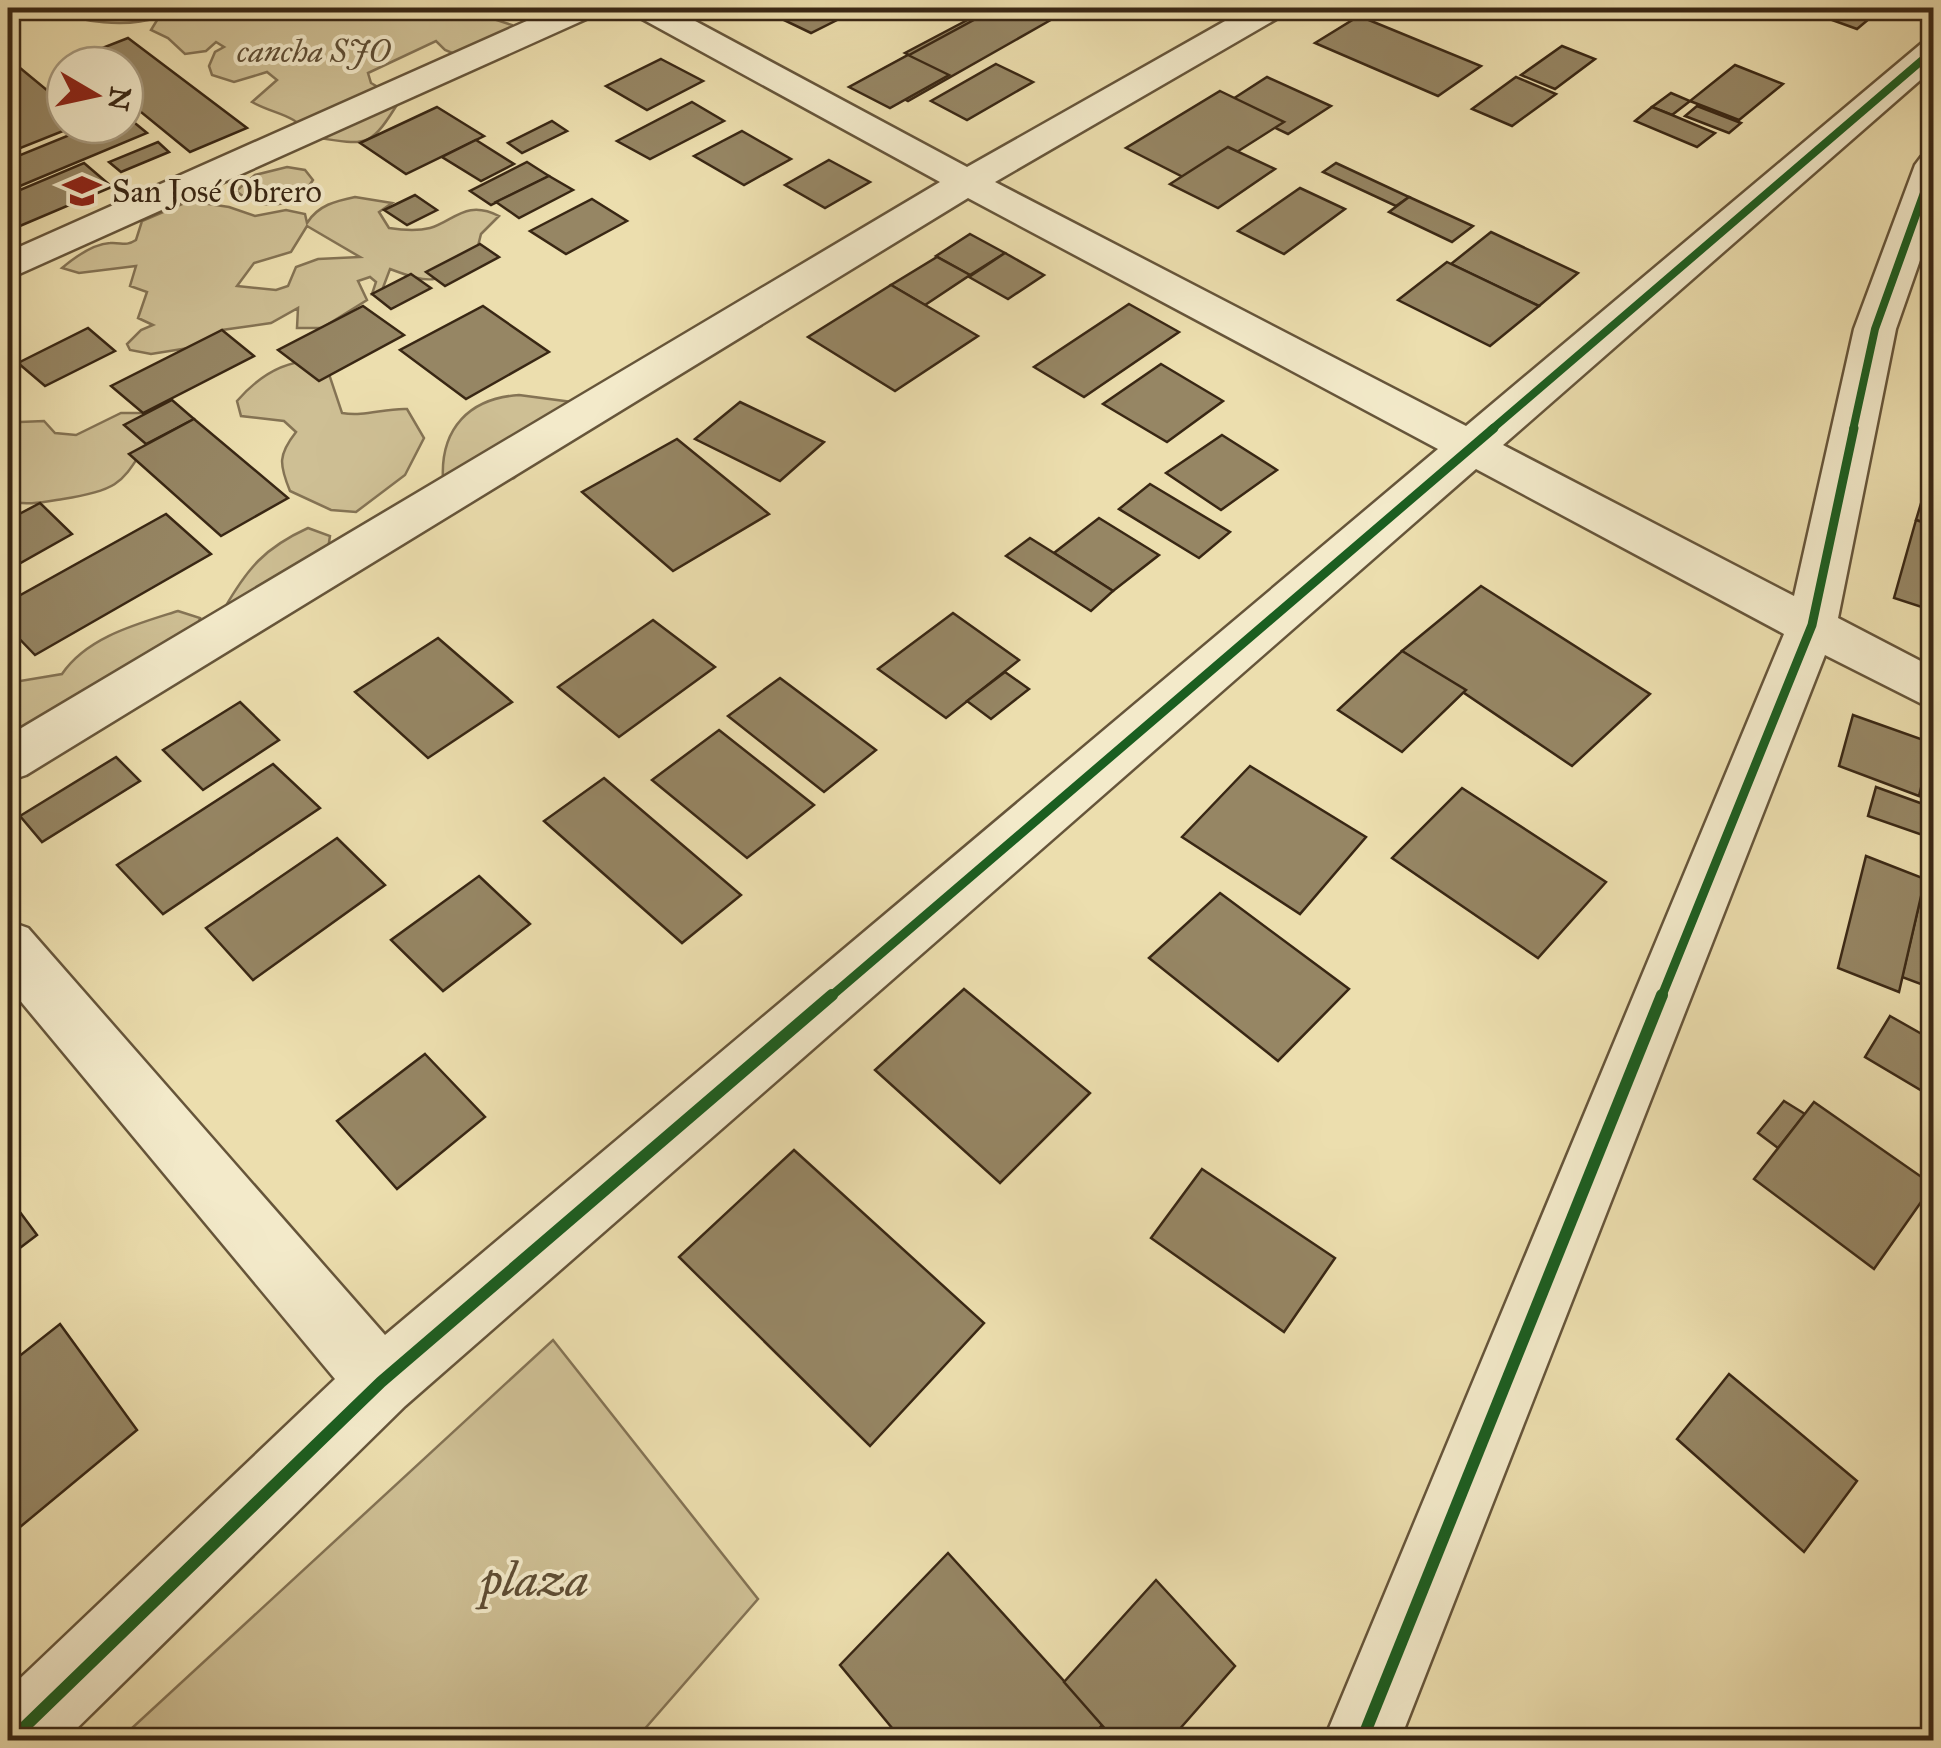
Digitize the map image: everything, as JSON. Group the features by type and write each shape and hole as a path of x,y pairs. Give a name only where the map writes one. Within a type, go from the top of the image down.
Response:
{"street":[{"path":"8,267 583,8"},
{"path":"648,8 967,182 1934,690"},
{"path":"8,761 967,182 1271,8"},
{"path":"11,1740 380,1382 1934,50"},
{"path":"1362,1740 1812,626 1875,330 1934,165"},
{"path":"8,945 380,1382"}],"green space":[{"name":"cancha SJO","path":"50,8 522,8 487,17 512,25 517,34 472,61 445,50 436,41 368,73 371,83 400,100 373,136 345,142 312,137 291,119 252,102 277,80 267,72 234,82 212,75 209,66 215,52 224,47 216,42 206,51 185,54 168,38 151,30 159,17 104,22"},
{"path":"287,167 305,170 313,180 288,202 256,202 236,191 255,175"},
{"path":"355,197 392,203 379,212 389,228 394,229 430,228 469,210 499,216 481,234 475,258 435,279 390,269 381,293 372,294 376,282 370,277 358,281 367,300 322,328 297,328 298,308 271,323 222,330 201,346 151,354 130,350 127,344 141,330 153,325 138,318 147,292 130,286 136,266 79,273 62,268 97,246 136,240 142,221 189,201 229,207 255,216 286,210 305,214 307,223 322,208","holes":["307,226 360,257 318,259 296,267 288,286 276,290 237,286 254,263 291,252"]},
{"path":"310,361 328,371 342,413 407,409 424,438 405,475 356,512 331,510 290,491 282,460 296,432 284,421 241,416 237,401 261,378 289,364"},
{"path":"519,395 587,404 514,478 490,484 443,480 447,445 462,419 486,402"},
{"path":"121,413 143,413 158,428 121,479 85,495 35,503 8,501 8,432 20,422 44,421 55,433 76,435"},
{"path":"308,528 330,536 327,555 224,609 258,561"},
{"path":"178,611 200,618 189,657 32,764 8,769 8,683 62,674 72,661 99,641"},
{"name":"plaza","path":"553,1340 758,1599 635,1740 119,1740"}],"building":[{"path":"861,8 811,33 765,11"},
{"path":"990,8 1033,24 945,73 905,53"},
{"path":"996,8 1019,8 1049,21 908,101 865,79"},
{"path":"1799,8 1882,8 1857,29"},
{"path":"1359,16 1481,66 1438,96 1315,43"},
{"path":"128,38 137,45 110,45"},
{"path":"1562,46 1595,59 1555,89 1521,75"},
{"path":"145,51 247,128 190,152 145,115"},
{"path":"908,55 949,75 890,108 849,87"},
{"path":"8,58 45,89 45,138 8,153"},
{"path":"661,59 703,81 647,110 606,86"},
{"path":"996,64 1033,82 967,120 931,101"},
{"path":"1735,65 1783,84 1739,120 1690,101"},
{"path":"1267,77 1331,106 1288,134 1225,104"},
{"path":"1516,77 1556,94 1512,126 1472,109"},
{"path":"1220,91 1284,122 1191,181 1126,148"},
{"path":"1671,93 1690,101 1672,115 1652,107"},
{"path":"692,102 724,121 650,159 617,141"},
{"path":"1697,106 1741,123 1729,133 1685,116"},
{"path":"437,107 484,136 406,174 360,143"},
{"path":"1652,107 1715,133 1697,147 1635,121"},
{"path":"552,121 567,131 522,153 508,143"},
{"path":"742,131 791,159 744,185 694,156"},
{"path":"476,140 514,164 481,181 442,157"},
{"path":"158,142 169,152 121,172 109,162"},
{"path":"45,145 118,145 8,191 8,160"},
{"path":"1228,147 1275,169 1218,208 1170,184"},
{"path":"829,160 870,182 825,208 785,185"},
{"path":"527,162 549,176 491,205 470,191"},
{"path":"84,163 112,187 8,231 8,195"},
{"path":"1336,163 1409,197 1396,206 1323,172"},
{"path":"549,176 573,190 519,218 496,202"},
{"path":"1300,188 1345,209 1284,254 1238,231"},
{"path":"415,195 437,210 407,225 384,210"},
{"path":"1409,197 1473,226 1452,242 1389,212"},
{"path":"592,199 627,221 566,254 530,231"},
{"path":"1491,232 1578,273 1539,306 1451,264"},
{"path":"970,234 1005,253 970,275 936,256"},
{"path":"480,244 499,257 445,286 426,272"},
{"path":"1005,253 1044,275 1008,299 969,277"},
{"path":"937,257 970,275 925,305 891,285"},
{"path":"1447,262 1539,306 1490,346 1398,300"},
{"path":"411,274 431,288 391,309 372,294"},
{"path":"891,285 978,336 895,391 808,337"},
{"path":"1129,304 1179,332 1084,397 1034,367"},
{"path":"363,306 404,335 319,381 278,350"},
{"path":"483,306 549,352 466,399 400,350"},
{"path":"88,328 115,351 45,386 18,363"},
{"path":"222,330 254,356 143,413 111,386"},
{"path":"1161,364 1223,401 1167,442 1103,404"},
{"path":"172,400 194,419 146,444 124,425"},
{"path":"740,402 824,442 780,481 695,439"},
{"path":"194,419 288,498 221,536 129,454"},
{"path":"1222,435 1277,470 1221,510 1166,473"},
{"path":"677,439 769,514 673,571 582,492"},
{"path":"1931,470 1934,471 1934,526 1916,520"},
{"path":"1150,484 1230,532 1199,558 1119,509"},
{"path":"40,503 72,534 8,570 8,520"},
{"path":"166,514 211,554 35,655 8,627 8,602"},
{"path":"1099,518 1159,555 1113,591 1054,553"},
{"path":"1916,520 1934,526 1934,611 1894,598"},
{"path":"1030,538 1113,591 1091,611 1006,556"},
{"path":"1481,586 1650,694 1572,766 1402,651"},
{"path":"953,613 1019,660 946,718 878,669"},
{"path":"653,620 715,667 619,737 558,687"},
{"path":"438,638 512,702 428,758 355,692"},
{"path":"1402,651 1466,690 1402,752 1338,710"},
{"path":"1005,672 1029,689 991,719 967,701"},
{"path":"780,678 876,750 824,792 728,716"},
{"path":"240,702 279,740 203,790 163,750"},
{"path":"1853,715 1932,743 1919,796 1839,766"},
{"path":"719,730 814,805 747,858 652,780"},
{"path":"116,757 140,781 42,842 20,816"},
{"path":"273,764 320,808 163,914 117,865"},
{"path":"1250,766 1366,837 1300,914 1182,837"},
{"path":"604,778 741,895 682,943 544,821"},
{"path":"1876,787 1934,808 1934,839 1868,816"},
{"path":"1462,788 1606,882 1538,958 1392,858"},
{"path":"337,838 385,885 253,980 206,928"},
{"path":"1934,849 1934,989 1902,977"},
{"path":"1866,856 1925,879 1899,992 1838,968"},
{"path":"479,876 530,924 443,991 391,940"},
{"path":"1220,893 1349,989 1278,1061 1149,958"},
{"path":"964,989 1090,1093 1000,1183 875,1070"},
{"path":"1890,1016 1934,1041 1934,1098 1865,1057"},
{"path":"425,1054 485,1117 397,1189 337,1121"},
{"path":"1784,1101 1805,1114 1778,1148 1758,1133"},
{"path":"1814,1102 1933,1185 1874,1269 1754,1179"},
{"path":"794,1150 984,1323 870,1446 679,1257"},
{"path":"1202,1169 1335,1258 1284,1332 1151,1238"},
{"path":"8,1196 37,1235 8,1257"},
{"path":"60,1324 137,1430 8,1537 8,1365"},
{"path":"1729,1374 1857,1481 1804,1552 1677,1439"},
{"path":"948,1553 1103,1724 1089,1740 902,1740 840,1665"},
{"path":"1156,1580 1235,1666 1170,1740 1115,1740 1064,1682"},
{"path":"1934,1615 1934,1669 1923,1664"}],"cycle path":[{"path":"11,1740 381,1382 1934,50"},
{"path":"1362,1740 1812,625 1875,329 1934,165"}],"place":[{"name":"San José Obrero","path":"82,191"}]}
